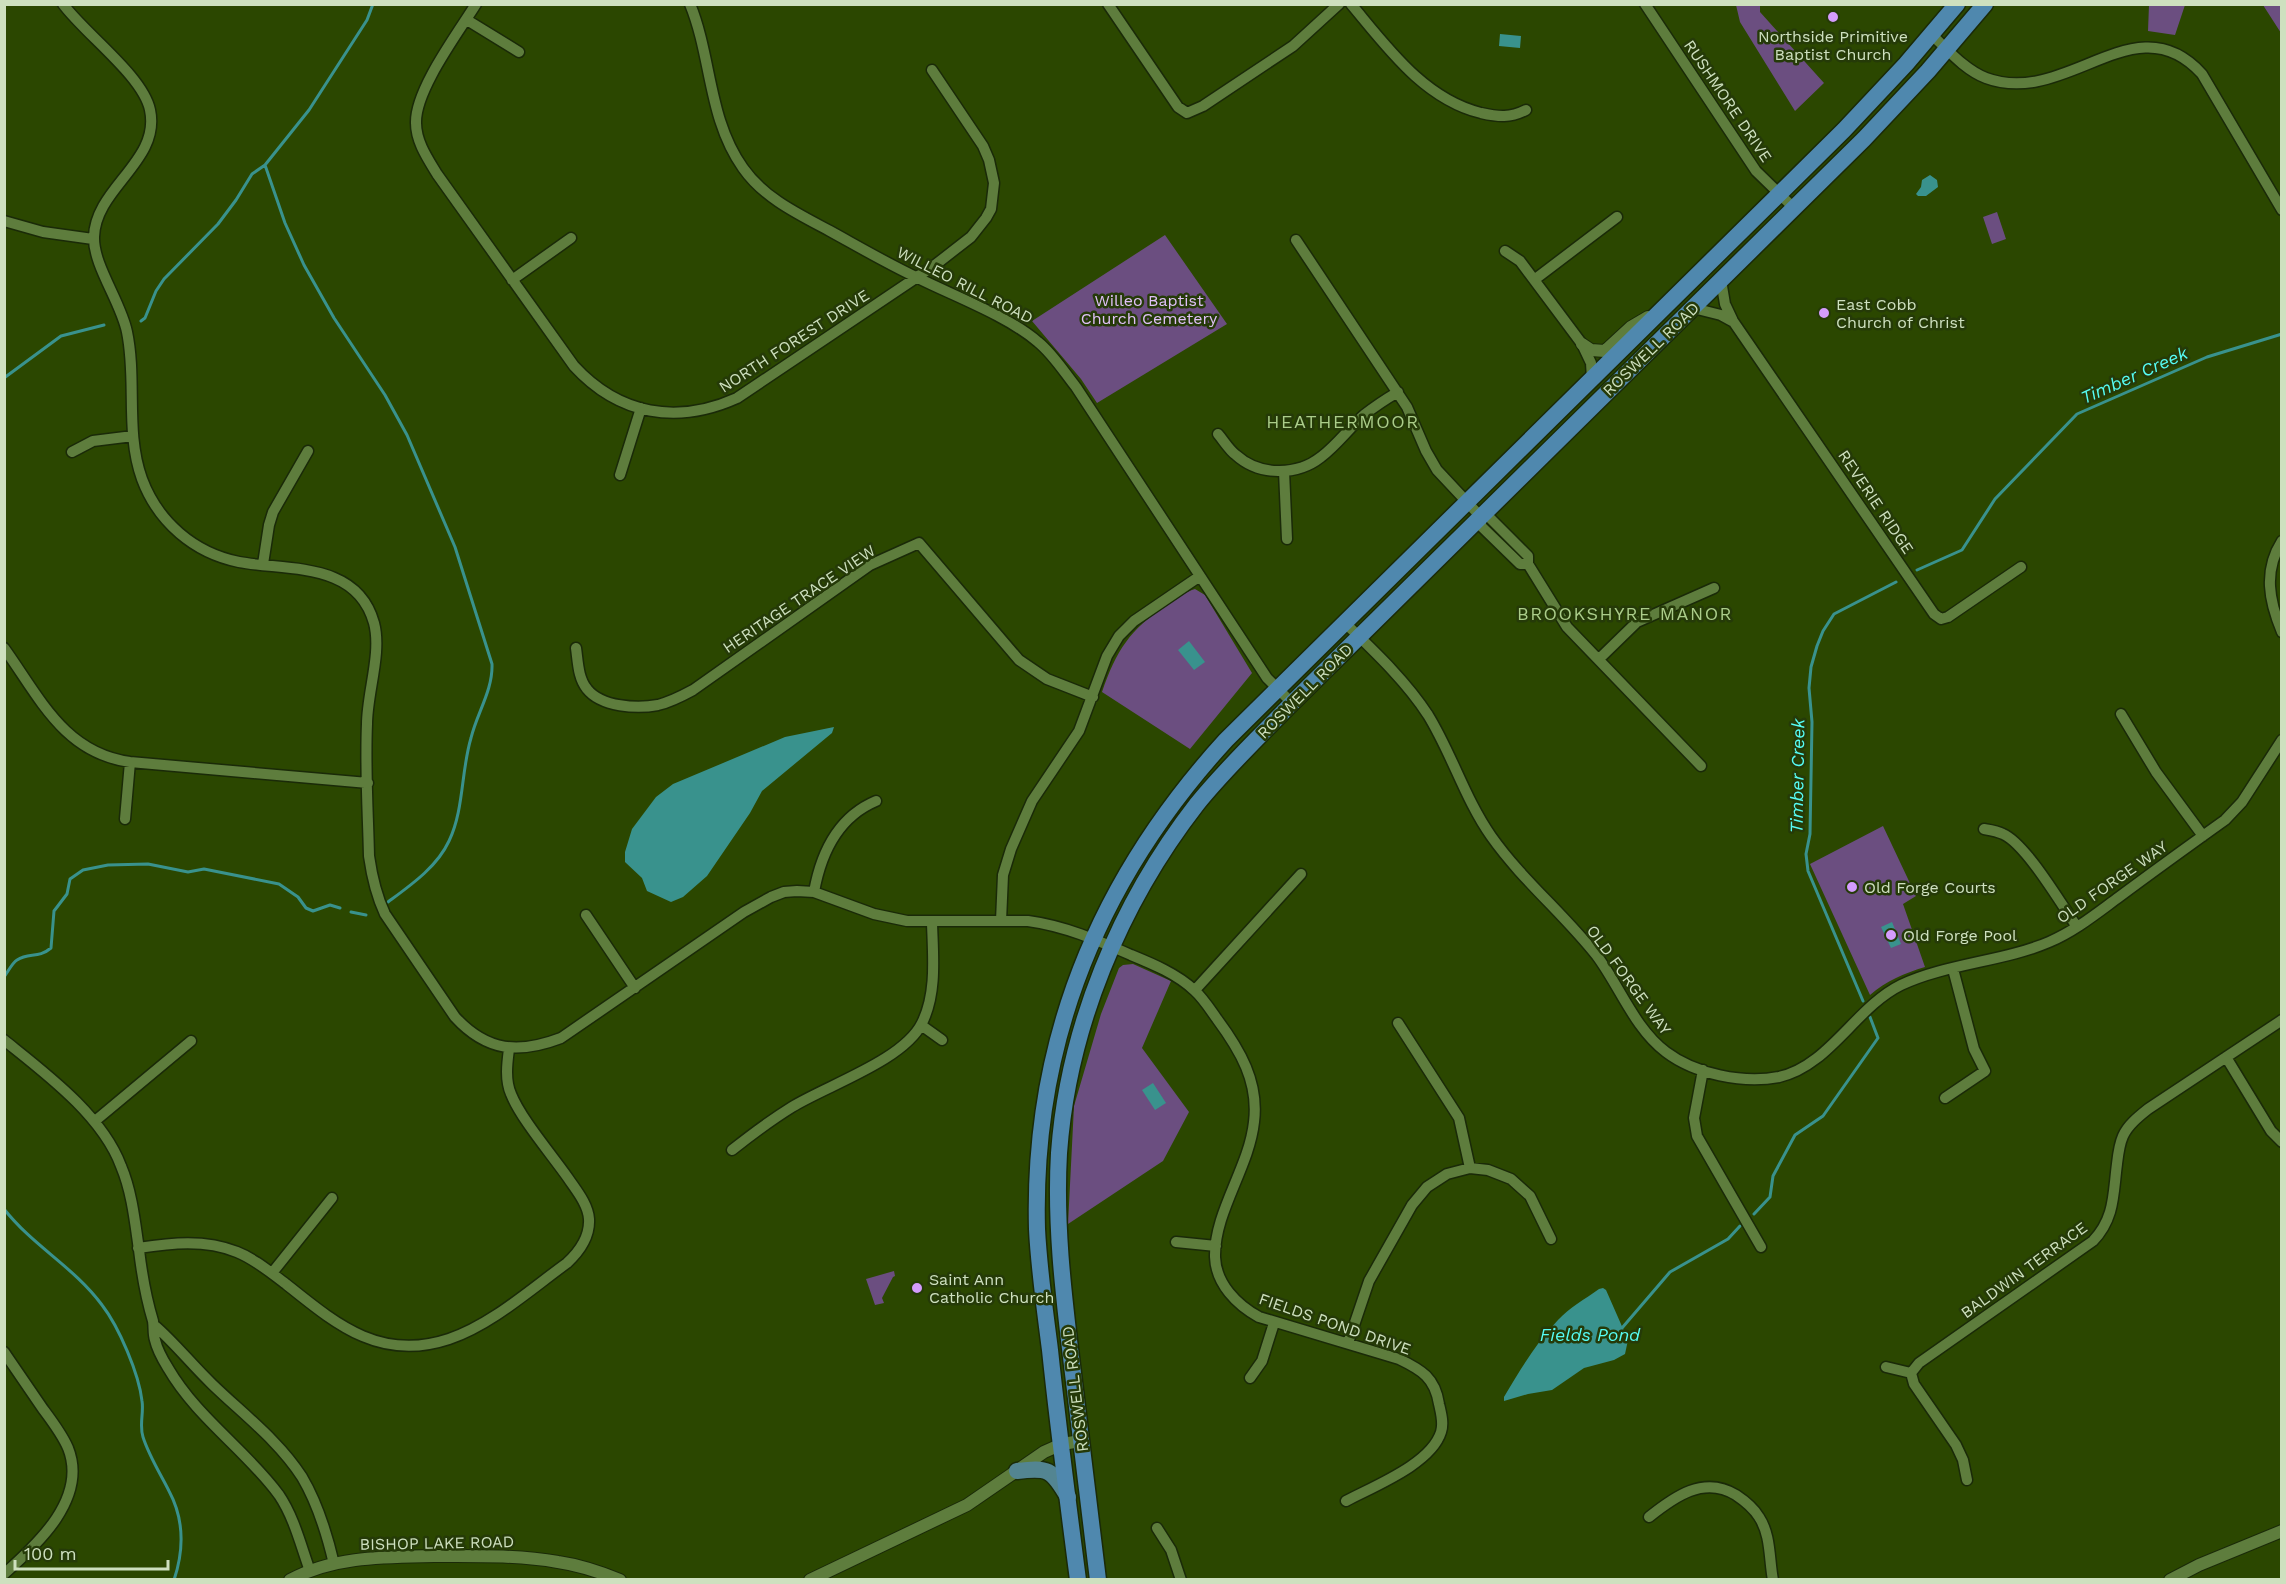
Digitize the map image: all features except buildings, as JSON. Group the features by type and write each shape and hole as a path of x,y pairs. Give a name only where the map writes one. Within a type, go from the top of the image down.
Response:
{"highway":[{"name":"ROSWELL ROAD","path":"1078,1580 1038,1255 1039,1165 1046,1095 1063,1023 1093,939 1125,874 1169,807 1214,754 1277,689 1779,195 1876,97 1957,4"},
{"name":"ROSWELL ROAD","path":"1098,1580 1062,1286 1058,1216 1059,1152 1070,1080 1088,1009 1112,947 1145,882 1197,804 1221,776 1292,703 1870,133 1985,4"}],"main road":[{"path":"1017,1471 1045,1469 1053,1474 1068,1497"}],"street":[{"path":"63,4 78,24 135,82 145,96 150,111 151,124 144,150 102,206 93,239 99,261 122,311 127,332 133,436 137,462 147,490 158,510 172,527 190,542 217,555 239,562 312,570 335,578 351,588 370,614 376,633 376,646 368,706 369,856 375,889 384,914 462,1025 484,1040 509,1049 507,1082 513,1100 579,1195 589,1218 588,1231 577,1254 567,1263 476,1327 447,1340 414,1345 370,1340 341,1327 272,1274 238,1252 209,1244 190,1242 138,1248"},
{"name":"NORTH FOREST DRIVE","path":"476,4 423,93 417,111 417,134 437,174 557,344 583,376 610,396 641,408 683,414 709,409 730,401 917,278 979,229 991,209 994,191 993,174 984,146 933,70"},
{"name":"WILLEO RILL ROAD","path":"690,4 696,19 722,126 732,151 744,169 761,188 788,208 917,278 1014,326 1039,342 1076,387 1267,678 1292,703"},
{"path":"1108,4 1179,107 1187,113 1203,106 1293,46 1339,4"},
{"path":"1351,4 1410,72 1439,95 1474,111 1502,117 1526,110"},
{"name":"RUSHMORE DRIVE","path":"1645,4 1756,171 1794,208"},
{"path":"467,20 519,52"},
{"path":"1932,35 1984,77 2000,82 2020,84 2054,77 2128,47 2154,44 2171,48 2189,60 2202,74 2282,210"},
{"path":"1534,280 1617,217"},
{"path":"4,221 43,232 93,239"},
{"path":"512,280 571,238"},
{"path":"1296,240 1398,392 1410,413 1430,460 1440,475 1481,517 1489,517 1528,556 1528,564 1562,621 1701,766"},
{"path":"1505,251 1520,261 1582,344 1591,363 1592,379"},
{"name":"REVERIE RIDGE","path":"1721,280 1725,304 1733,321 1934,614 1941,619 1948,617 2021,567"},
{"path":"1582,344 1592,350 1605,351 1631,327 1664,307"},
{"path":"1693,308 1721,315 1733,321"},
{"path":"1218,434 1236,455 1249,464 1265,470 1284,471 1301,468 1320,458 1364,415 1398,392"},
{"path":"620,475 641,408"},
{"path":"72,452 93,441 133,436"},
{"path":"263,564 273,512 308,451"},
{"path":"1284,471 1287,539"},
{"path":"2282,541 2271,564 2269,583 2272,606 2282,632"},
{"name":"HERITAGE TRACE VIEW","path":"576,648 581,679 588,690 600,699 633,706 668,702 693,690 870,565 918,543 1019,660 1047,679 1093,697"},
{"path":"1001,921 1002,875 1011,849 1032,801 1079,731 1107,656 1126,628 1155,604 1200,576"},
{"path":"1599,658 1637,622 1714,588"},
{"name":"OLD FORGE WAY","path":"1345,623 1403,683 1428,716 1489,834 1514,867 1596,955 1650,1038 1669,1054 1703,1070 1754,1080 1790,1073 1820,1055 1883,995 1904,983 2048,942 2077,927 2225,820 2242,802 2282,740"},
{"path":"4,648 53,716 74,740 113,760 368,783"},
{"path":"2121,714 2156,772 2203,836"},
{"path":"125,819 130,762"},
{"path":"814,892 821,861 829,843 851,815 861,807 876,801"},
{"path":"1984,829 2003,834 2016,844 2030,860 2077,927"},
{"path":"1195,990 1301,874"},
{"name":"FIELDS POND DRIVE","path":"509,1049 532,1047 561,1038 744,912 784,892 814,892 890,918 932,923 1001,921 1043,923 1093,939 1158,966 1195,990 1223,1028 1244,1061 1250,1076 1255,1104 1252,1138 1219,1230 1216,1246 1218,1268 1227,1290 1246,1310 1275,1323 1399,1359 1420,1370 1435,1388 1443,1422 1437,1441 1421,1459 1346,1501"},
{"path":"586,915 635,988"},
{"path":"732,1150 792,1107 887,1057 910,1040 921,1025 928,1008 932,983 932,923"},
{"path":"1945,1098 1985,1071 1974,1050 1953,969"},
{"name":"BALDWIN TERRACE","path":"1911,1373 1918,1363 2093,1241 2103,1230 2111,1214 2119,1151 2123,1137 2131,1124 2148,1109 2282,1020"},
{"path":"1398,1023 1459,1118 1470,1168"},
{"path":"921,1025 942,1040"},
{"path":"4,1040 74,1101 94,1121 109,1142 121,1165 131,1202 142,1280 160,1354 186,1395 280,1497 293,1523 310,1571"},
{"path":"94,1121 191,1041"},
{"path":"2226,1057 2271,1131 2282,1142"},
{"path":"1703,1070 1694,1118 1697,1136 1761,1247"},
{"path":"1348,1343 1369,1281 1419,1194 1447,1174 1470,1168 1488,1170 1511,1179 1530,1196 1551,1239"},
{"path":"272,1274 333,1198"},
{"path":"1176,1242 1216,1246"},
{"path":"1250,1378 1263,1361 1275,1323"},
{"path":"154,1325 264,1432 296,1468 312,1495 322,1520 334,1564"},
{"path":"4,1352 63,1438 72,1461 73,1476 71,1491 63,1507 33,1547 4,1574"},
{"path":"1886,1367 1911,1373 1914,1384 1964,1460 1967,1480"},
{"path":"810,1580 967,1505 1044,1452 1062,1444 1081,1441"},
{"path":"1649,1517 1675,1497 1694,1489 1710,1486 1729,1490 1747,1502 1760,1517 1767,1537 1773,1580"},
{"path":"1157,1528 1171,1550 1181,1580"},
{"path":"2170,1580 2199,1565 2282,1532"},
{"name":"BISHOP LAKE ROAD","path":"290,1580 310,1571 358,1559 405,1557 509,1557 575,1565 614,1578"}],"green space":[{"path":"1736,5 1760,5 1760,12 1824,83 1795,111 1740,22"},
{"path":"2149,5 2185,5 2175,35 2148,31"},
{"path":"2263,5 2281,5 2281,33"},
{"path":"1997,212 2006,239 1992,244 1983,217"},
{"name":"Willeo Baptist Church Cemetery","path":"1165,235 1227,324 1097,403 1081,379 1032,321"},
{"path":"1195,589 1205,595 1252,673 1190,749 1102,692 1113,664 1134,632 1154,614"},
{"path":"1883,826 1916,896 1903,904 1925,967 1896,978 1870,995 1810,864"},
{"path":"1133,964 1171,981 1142,1048 1189,1112 1163,1161 1068,1224 1074,1106 1101,1014 1119,968"},
{"path":"894,1271 895,1276 882,1298 884,1303 875,1305 866,1279"}],"water":[{"path":"1500,34 1521,36 1520,48 1499,46"},
{"path":"1930,175 1937,180 1938,187 1926,196 1918,196 1916,194 1921,187 1922,180"},
{"path":"1189,641 1205,662 1194,670 1178,650"},
{"path":"834,727 832,733 762,791 750,813 707,876 683,897 671,902 647,891 642,878 625,862 625,852 632,829 656,797 673,784 785,737"},
{"name":"Old Forge Pool","path":"1892,922 1901,944 1891,948 1881,927"},
{"path":"1153,1083 1166,1103 1155,1110 1142,1090"},
{"name":"Fields Pond","path":"1603,1288 1606,1290 1628,1340 1625,1354 1614,1360 1584,1368 1552,1390 1504,1401 1504,1397 1522,1367 1550,1329 1572,1308"}],"waterway":[{"path":"141,321 145,318 156,291 164,279 218,224 252,174 265,165 309,110 367,20 373,4"},
{"path":"265,165 285,223 304,265 334,318 385,395 407,435 455,547 492,664 490,683 468,751 460,803 449,841 438,859 388,902"},
{"path":"4,378 61,336 104,325"},
{"name":"Timber Creek","path":"1917,570 1962,550 1995,499 2077,414 2207,357 2282,334"},
{"name":"Timber Creek","path":"1863,1001 1808,871 1806,854 1810,834 1812,722 1809,688 1811,667 1817,646 1834,614 1896,582"},
{"path":"4,977 17,960 51,948 54,911 67,894 70,879 83,870 108,865 148,864 188,872 204,869 279,884 298,897 306,908 313,911 330,905 340,908"},
{"path":"351,912 366,915"},
{"name":"Timber Creek","path":"1754,1214 1770,1197 1773,1176 1795,1135 1823,1116 1878,1038 1870,1017"},
{"path":"4,1209 28,1235 91,1292 108,1314 121,1338 133,1365 140,1390 143,1437 178,1512 181,1546 174,1580"},
{"name":"Timber Creek","path":"1622,1328 1670,1272 1728,1239 1740,1226"}],"place":[{"name":"Northside Primitive Baptist Church","path":"1833,17"},
{"name":"East Cobb Church of Christ","path":"1824,313"},
{"name":"Old Forge Courts","path":"1852,887"},
{"name":"Old Forge Pool","path":"1891,935"},
{"name":"Saint Ann Catholic Church","path":"917,1288"}],"district":[{"name":"HEATHERMOOR","path":"1343,421"},
{"name":"BROOKSHYRE MANOR","path":"1625,613"}]}
